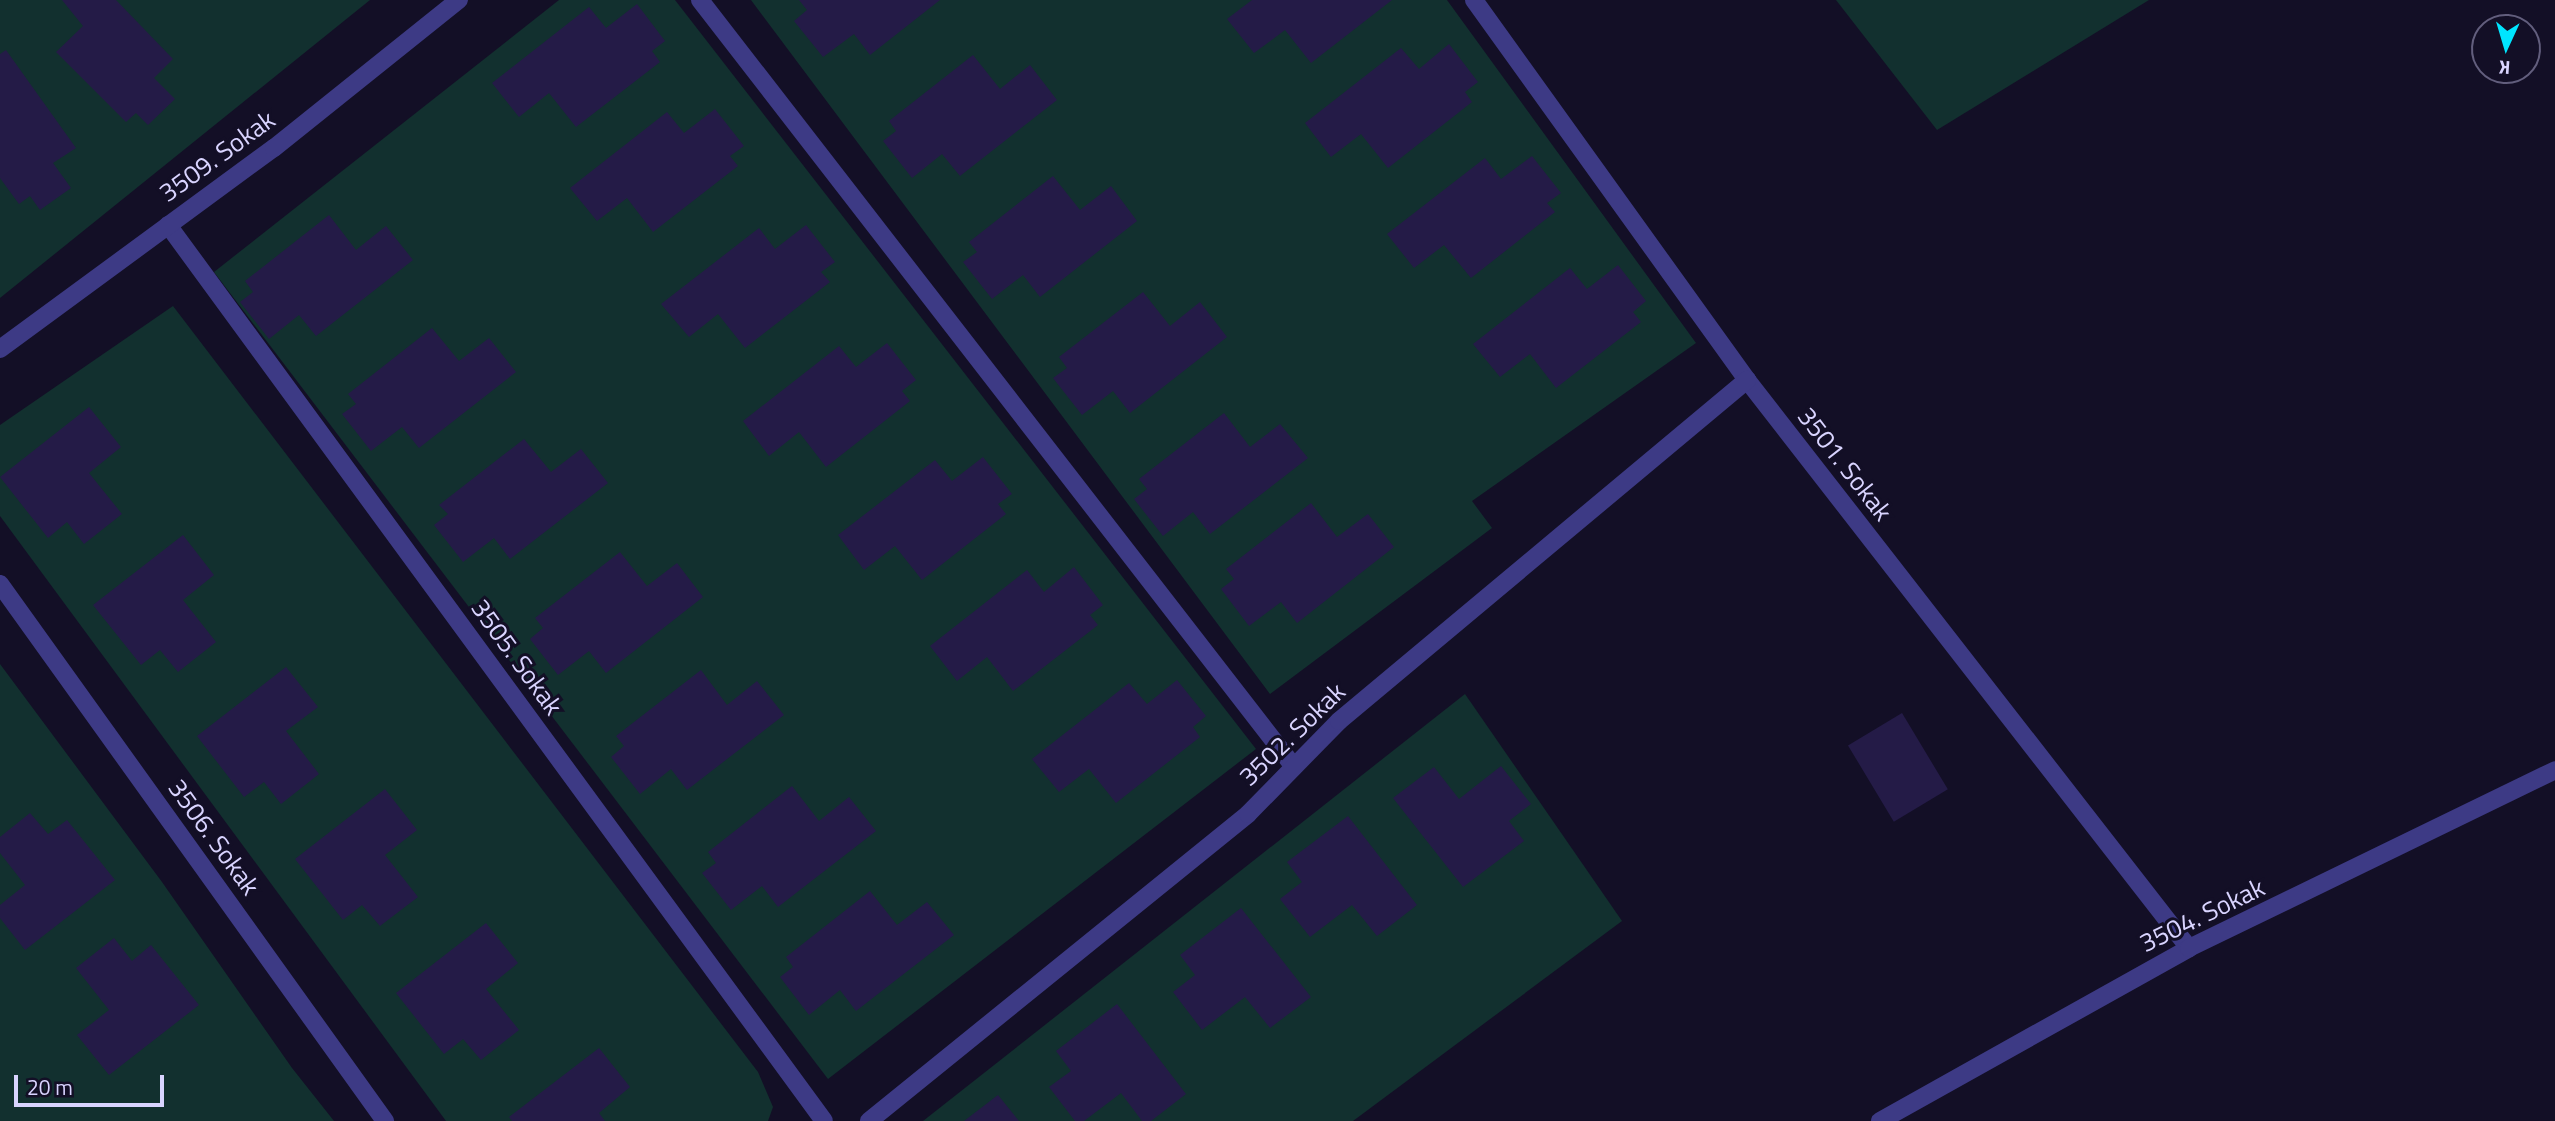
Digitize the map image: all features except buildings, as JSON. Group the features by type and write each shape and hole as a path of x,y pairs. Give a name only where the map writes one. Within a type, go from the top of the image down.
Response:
{"street":[{"name":"3509. Sokak","path":"0,349 274,148 460,0"},
{"path":"700,0 1294,767"},
{"name":"3501. Sokak","path":"1475,0 1747,380 2189,948"},
{"name":"3505. Sokak","path":"167,225 824,1121"},
{"name":"3502. Sokak","path":"869,1121 1248,814 1339,721 1747,380"},
{"name":"3506. Sokak","path":"0,584 385,1121"},
{"name":"3504. Sokak","path":"1880,1121 2189,948 2555,770"}],"green space":[{"path":"0,0 370,0 0,298"},
{"path":"559,0 675,0 1256,749 828,1079 214,272"},
{"path":"751,0 1447,0 1696,343 1472,501 1492,528 1270,694"},
{"path":"1836,0 2149,0 1937,130"},
{"path":"173,306 758,1072 773,1107 768,1121 446,1121 0,516 0,425"},
{"path":"0,664 162,882 292,1068 334,1121 0,1121"},
{"path":"1465,694 1622,921 1353,1121 923,1121"}]}
